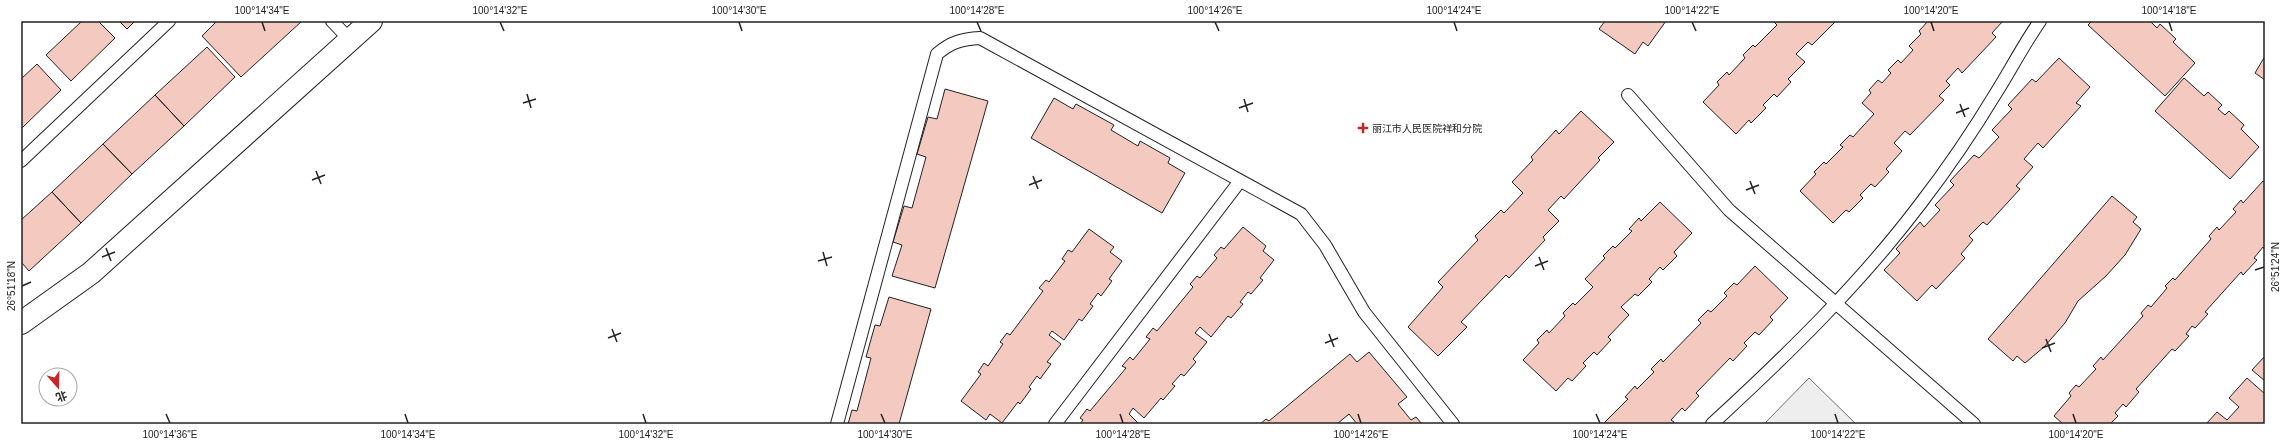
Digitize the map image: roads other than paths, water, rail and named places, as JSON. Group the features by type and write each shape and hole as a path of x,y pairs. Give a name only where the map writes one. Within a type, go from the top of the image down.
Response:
{"street":[{"path":"21,323 91,273 372,21"}],"lane":[{"path":"21,161 169,21"},
{"path":"332,21 350,40"},
{"path":"1712,424 1785,356 1836,304 1921,203 1996,94 2040,21"},
{"path":"837,424 937,54 945,47 962,39 980,38 1300,214 1314,229 1364,312 1453,424"},
{"path":"1628,95 1728,210 1974,424"},
{"path":"1055,424 1240,181"}],"place":[{"name":"丽江市人民医院祥和分院","path":"1363,128"}]}
